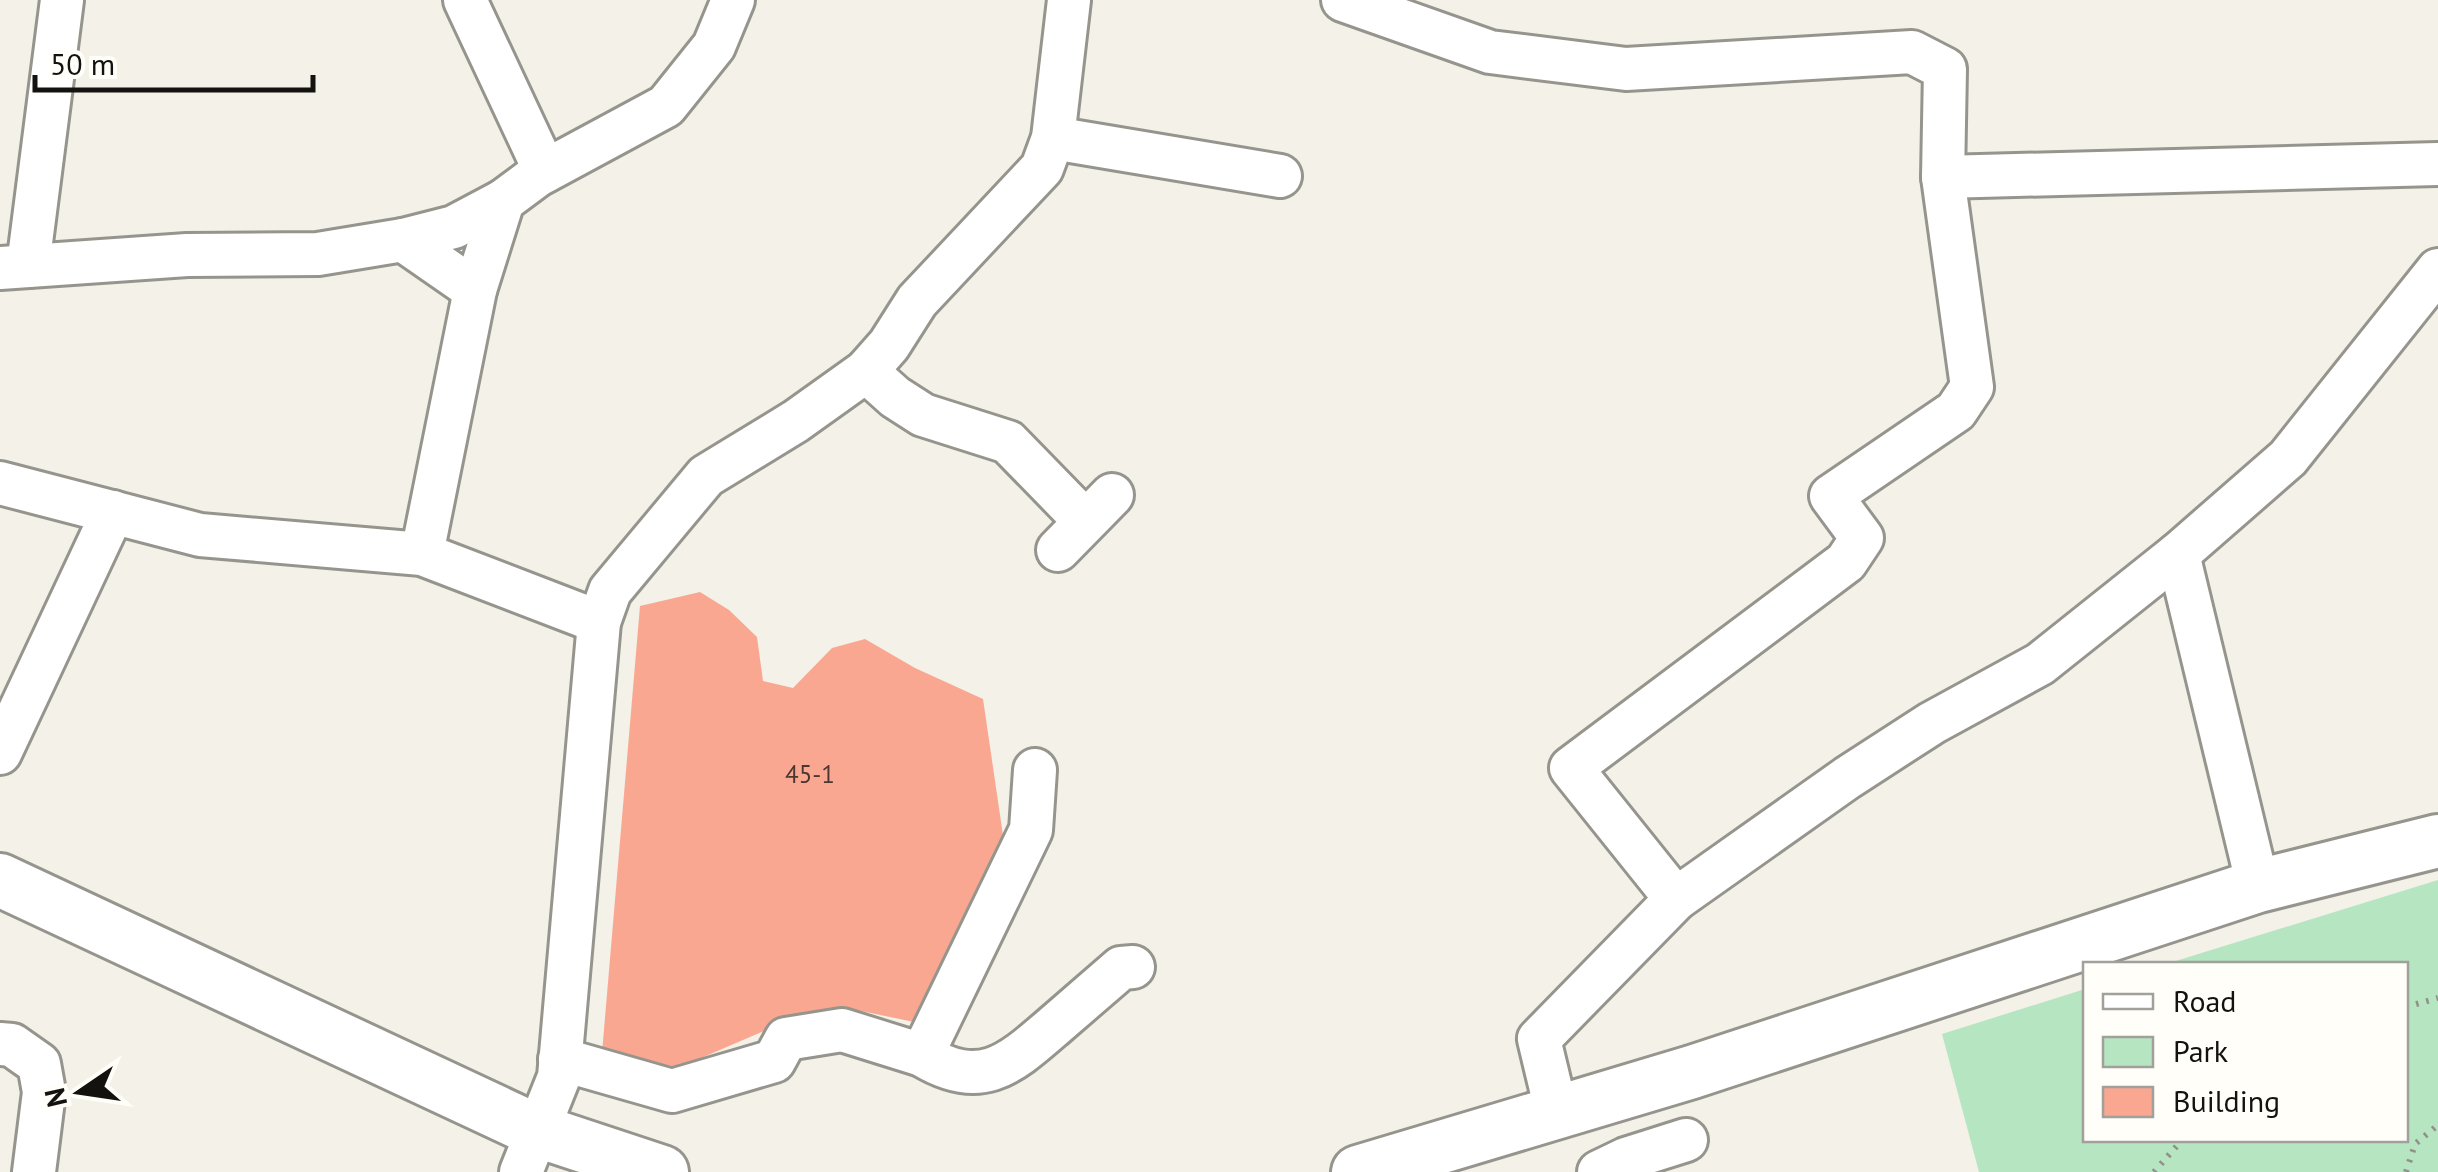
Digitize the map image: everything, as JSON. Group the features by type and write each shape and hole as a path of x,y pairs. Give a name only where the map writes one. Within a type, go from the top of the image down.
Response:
{"street":[{"path":"62,0 14,268 187,255 318,254 454,227 546,171 666,106 714,46 733,0"},
{"path":"465,0 546,171"},
{"path":"528,1151 559,1076 598,622 610,591 706,476 866,371 890,344 916,301 1042,168 1053,138 1069,0"},
{"path":"1343,0 1490,52 1626,70 1912,52 1945,69 1943,177 1972,387 1956,412 1831,496 1862,538 1846,562 1570,768 1676,899"},
{"path":"1053,138 1280,176"},
{"path":"1943,177 2438,164"},
{"path":"422,554 475,290 502,201"},
{"path":"403,240 475,290"},
{"path":"1557,1114 1540,1039 1676,899 1932,723 2040,664 2178,554 2288,458 2438,270"},
{"path":"866,371 923,415 1008,442 1085,522"},
{"path":"0,483 200,535 422,554 598,622"},
{"path":"0,753 113,512"},
{"path":"2178,554 2258,886"},
{"path":"922,1055 1031,830 1035,770"},
{"path":"1358,1172 1557,1114 2258,886 2438,841"},
{"path":"0,880 528,1151 662,1172"},
{"path":"560,1059 672,1091 774,1060 786,1039 842,1030 922,1055 963,1074 1009,1065 1121,968 1132,967"},
{"path":"0,1044 12,1046 39,1064 44,1092 34,1172"},
{"path":"1599,1172 1686,1140"}],"path":[{"path":"2408,1007 2438,998"},
{"path":"2406,1172 2415,1144 2438,1124"},
{"path":"2158,1170 2180,1142"}],"green space":[{"path":"2438,880 2438,1172 1979,1172 1942,1034 2083,990 2083,1142 2408,1142 2408,962 2172,962"}],"building":[{"path":"700,592 729,610 757,637 763,681 793,688 832,648 865,639 915,668 983,699 1005,849 914,1022 842,1007 792,1019 673,1070 602,1053 640,606"}]}
